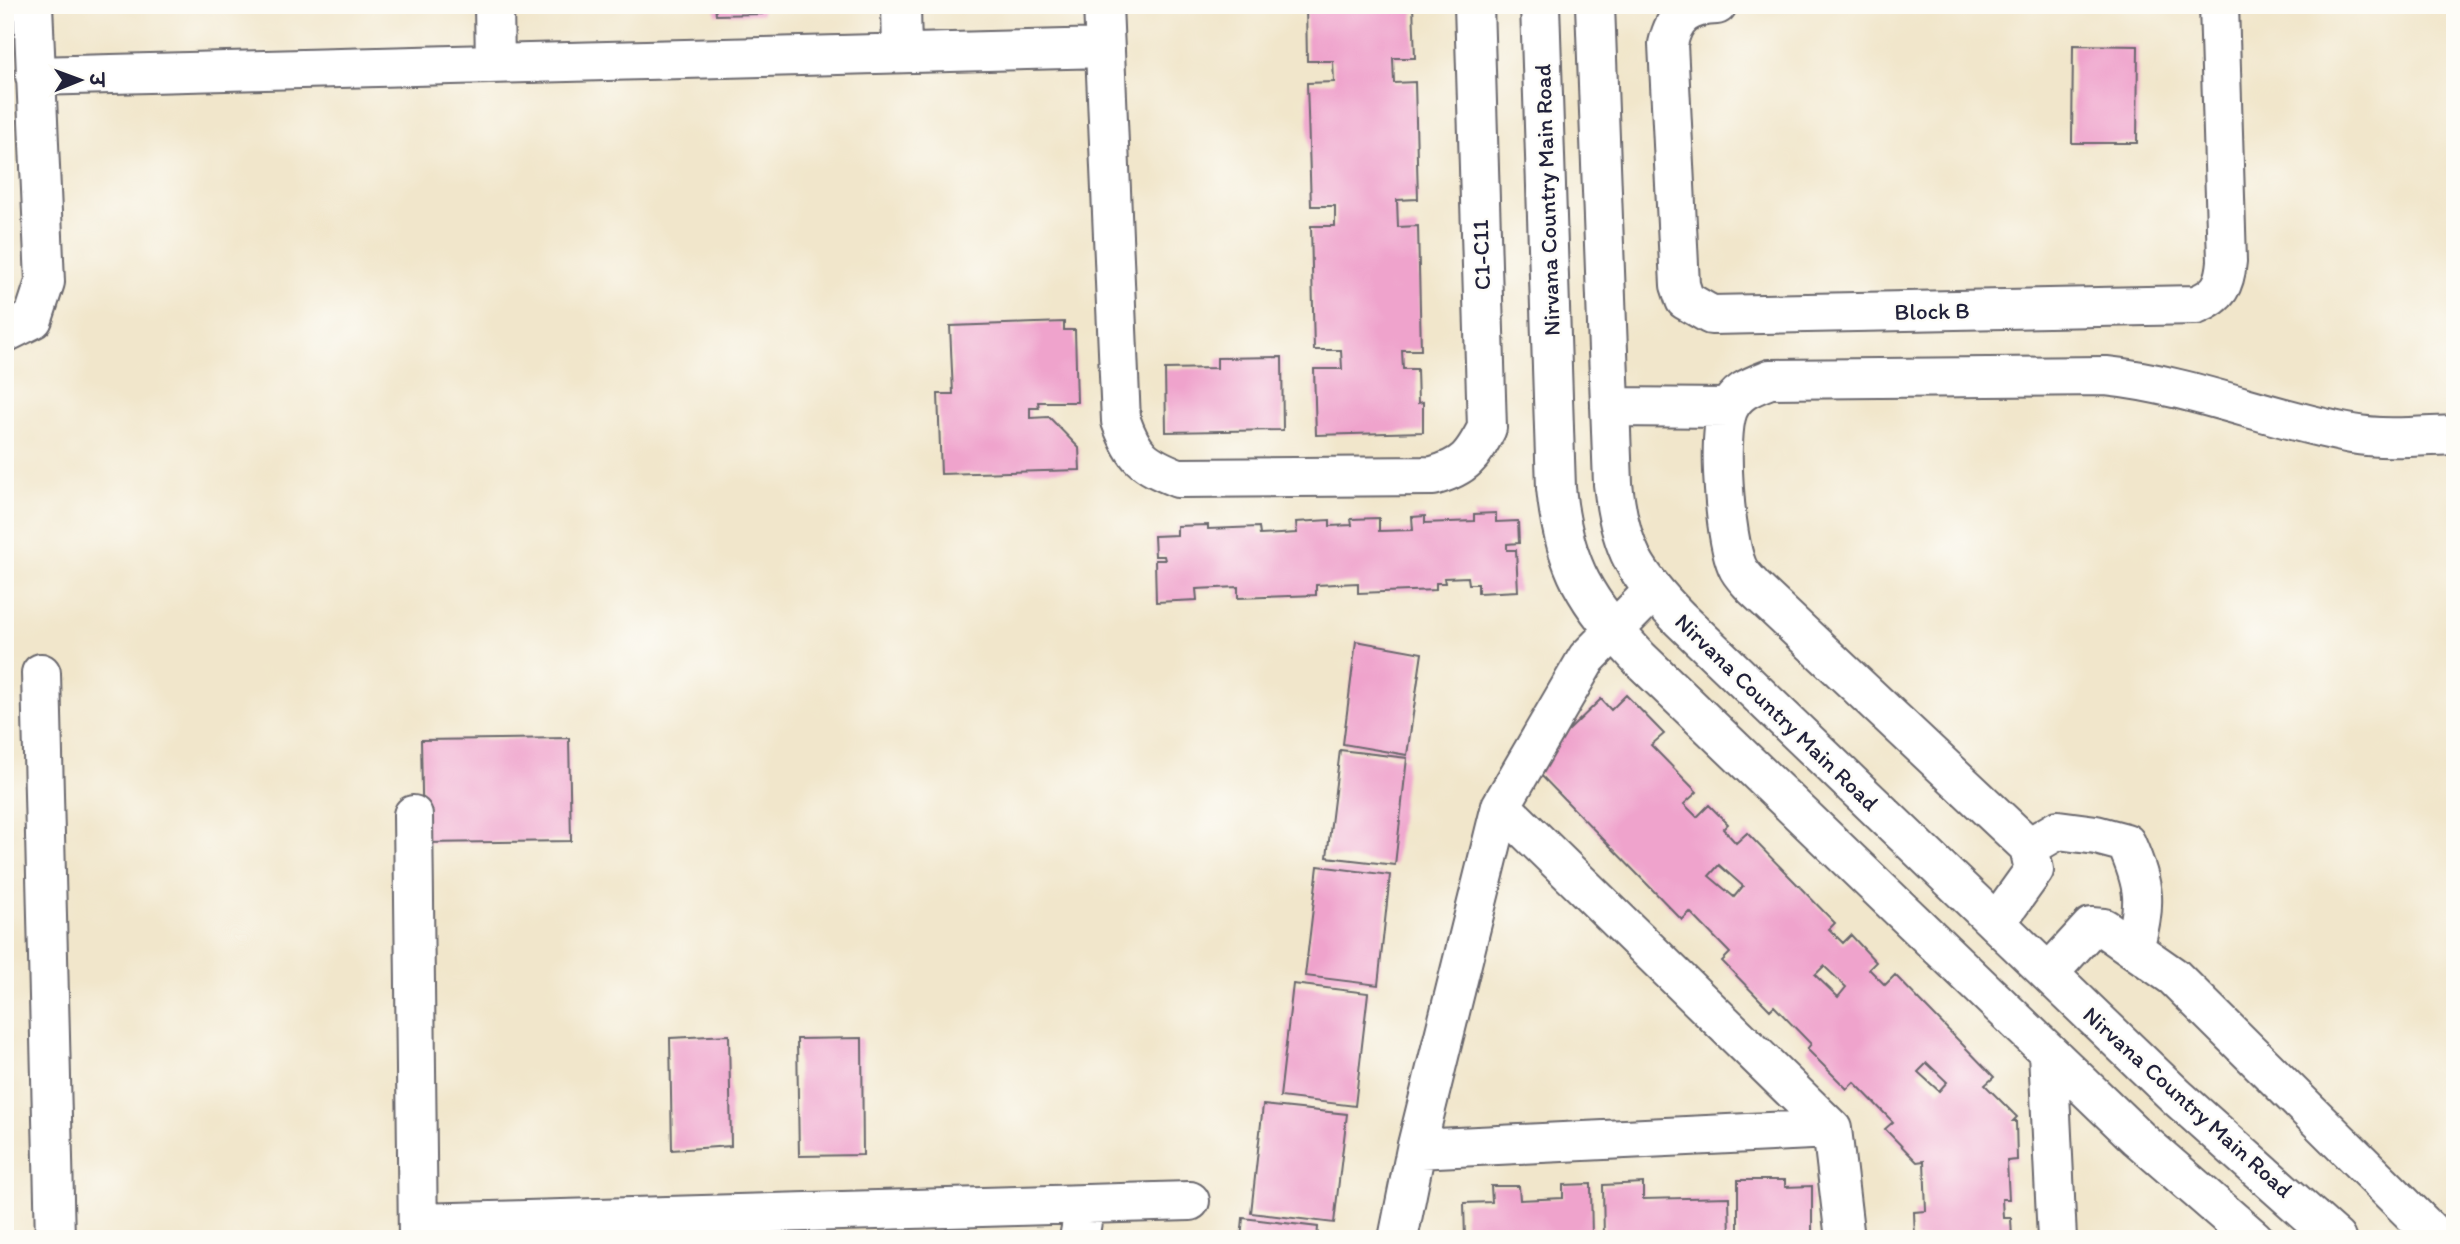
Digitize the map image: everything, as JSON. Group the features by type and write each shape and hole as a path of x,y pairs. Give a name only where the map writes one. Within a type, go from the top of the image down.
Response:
{"street":[{"path":"5,333 33,318 46,282 34,76 33,5"},
{"path":"494,5 495,64"},
{"path":"901,5 902,53"},
{"path":"34,76 1105,48 1103,5"},
{"name":"C1-C11","path":"1105,48 1121,421 1132,450 1150,467 1178,478 1433,476 1454,470 1473,455 1487,428 1474,5"},
{"name":"Nirvana Country Main Road","path":"1541,5 1560,521 1568,559 1582,588 1613,629 2048,1052 2138,1138 2254,1239"},
{"name":"Nirvana Country Main Road","path":"1595,5 1613,484 1622,540 1653,591 2177,1097 2336,1239"},
{"name":"Block B","path":"1717,5 1686,10 1673,24 1668,44 1681,285 1685,300 1711,315 2196,306 2209,300 2225,281 2227,261 2219,5"},
{"path":"1996,923 2034,870 2029,847 1754,588 1737,567 1727,526 1722,431 1728,408 1743,389 1770,379 2106,376 2152,381 2195,391 2355,435 2455,435"},
{"path":"1610,407 1728,408"},
{"path":"1398,1239 1416,1149 1501,806 1587,658 1653,591"},
{"path":"41,673 55,1239"},
{"path":"1501,806 1832,1129 1845,1239"},
{"path":"413,814 418,1231 1082,1221 1190,1201"},
{"path":"2029,847 2058,830 2096,835 2126,843 2142,878 2143,914 2134,949"},
{"path":"2049,974 2091,928 2104,928 2174,977 2438,1239"},
{"path":"2048,1052 2057,1239"},
{"path":"1416,1149 1832,1129"}],"building":[{"path":"715,5 762,5 762,14 716,15"},
{"path":"1306,5 1413,5 1415,58 1393,58 1394,83 1415,82 1418,199 1397,200 1398,227 1418,226 1421,350 1402,350 1403,369 1417,369 1418,403 1423,402 1423,432 1316,435 1314,369 1342,369 1341,350 1314,350 1311,226 1335,226 1335,206 1311,206 1307,83 1334,82 1333,61 1307,61"},
{"path":"2073,45 2138,46 2137,143 2072,143"},
{"path":"1064,322 1064,330 1075,330 1077,402 1038,402 1039,408 1030,408 1030,418 1049,417 1079,448 1080,470 941,474 938,394 953,394 950,326"},
{"path":"1282,357 1283,430 1166,432 1165,369 1217,368 1217,358"},
{"path":"1496,513 1496,522 1518,521 1519,543 1507,544 1507,550 1516,550 1518,591 1478,593 1478,584 1469,584 1468,577 1444,578 1445,583 1436,583 1436,590 1358,593 1358,583 1316,585 1316,595 1238,598 1238,587 1196,589 1197,600 1156,602 1155,560 1165,560 1164,556 1155,556 1154,536 1177,535 1177,526 1208,525 1208,529 1259,527 1260,535 1297,533 1296,522 1330,520 1330,526 1352,525 1351,519 1379,518 1379,531 1413,530 1412,517 1425,516 1425,523 1474,521 1474,514"},
{"path":"1356,641 1422,653 1407,755 1343,744"},
{"path":"1626,695 1664,734 1651,745 1697,792 1684,804 1697,817 1709,805 1728,824 1723,829 1736,843 1747,833 1835,923 1829,929 1843,943 1851,935 1876,962 1869,969 1885,985 1895,975 1994,1077 1985,1085 2017,1117 2013,1121 2016,1121 2017,1160 2007,1161 2009,1199 2002,1199 2003,1218 2011,1218 2012,1239 1915,1239 1914,1212 1926,1211 1924,1161 1917,1162 1885,1129 1893,1122 1854,1082 1847,1089 1807,1049 1811,1044 1774,1006 1770,1010 1722,961 1730,953 1690,912 1682,920 1532,766 1601,699 1611,710","holes":["1719,865 1743,886 1734,897 1709,876","1824,966 1846,987 1838,997 1815,975","1927,1063 1947,1082 1939,1091 1918,1072"]},
{"path":"569,738 571,841 423,843 421,740"},
{"path":"1340,750 1407,758 1395,865 1327,857"},
{"path":"1318,866 1390,875 1378,985 1305,976"},
{"path":"1293,984 1368,993 1355,1106 1280,1097"},
{"path":"729,1035 731,1146 672,1150 670,1038"},
{"path":"862,1038 863,1155 799,1156 797,1039"},
{"path":"1263,1105 1347,1114 1334,1223 1251,1213"},
{"path":"1738,1180 1785,1180 1785,1187 1812,1186 1812,1239 1738,1239"},
{"path":"1643,1183 1643,1199 1729,1197 1730,1239 1604,1239 1603,1185"},
{"path":"1591,1184 1592,1239 1465,1239 1464,1203 1492,1202 1491,1186 1519,1186 1520,1200 1563,1198 1563,1185"},
{"path":"1243,1218 1318,1227 1317,1239 1241,1239"}]}
